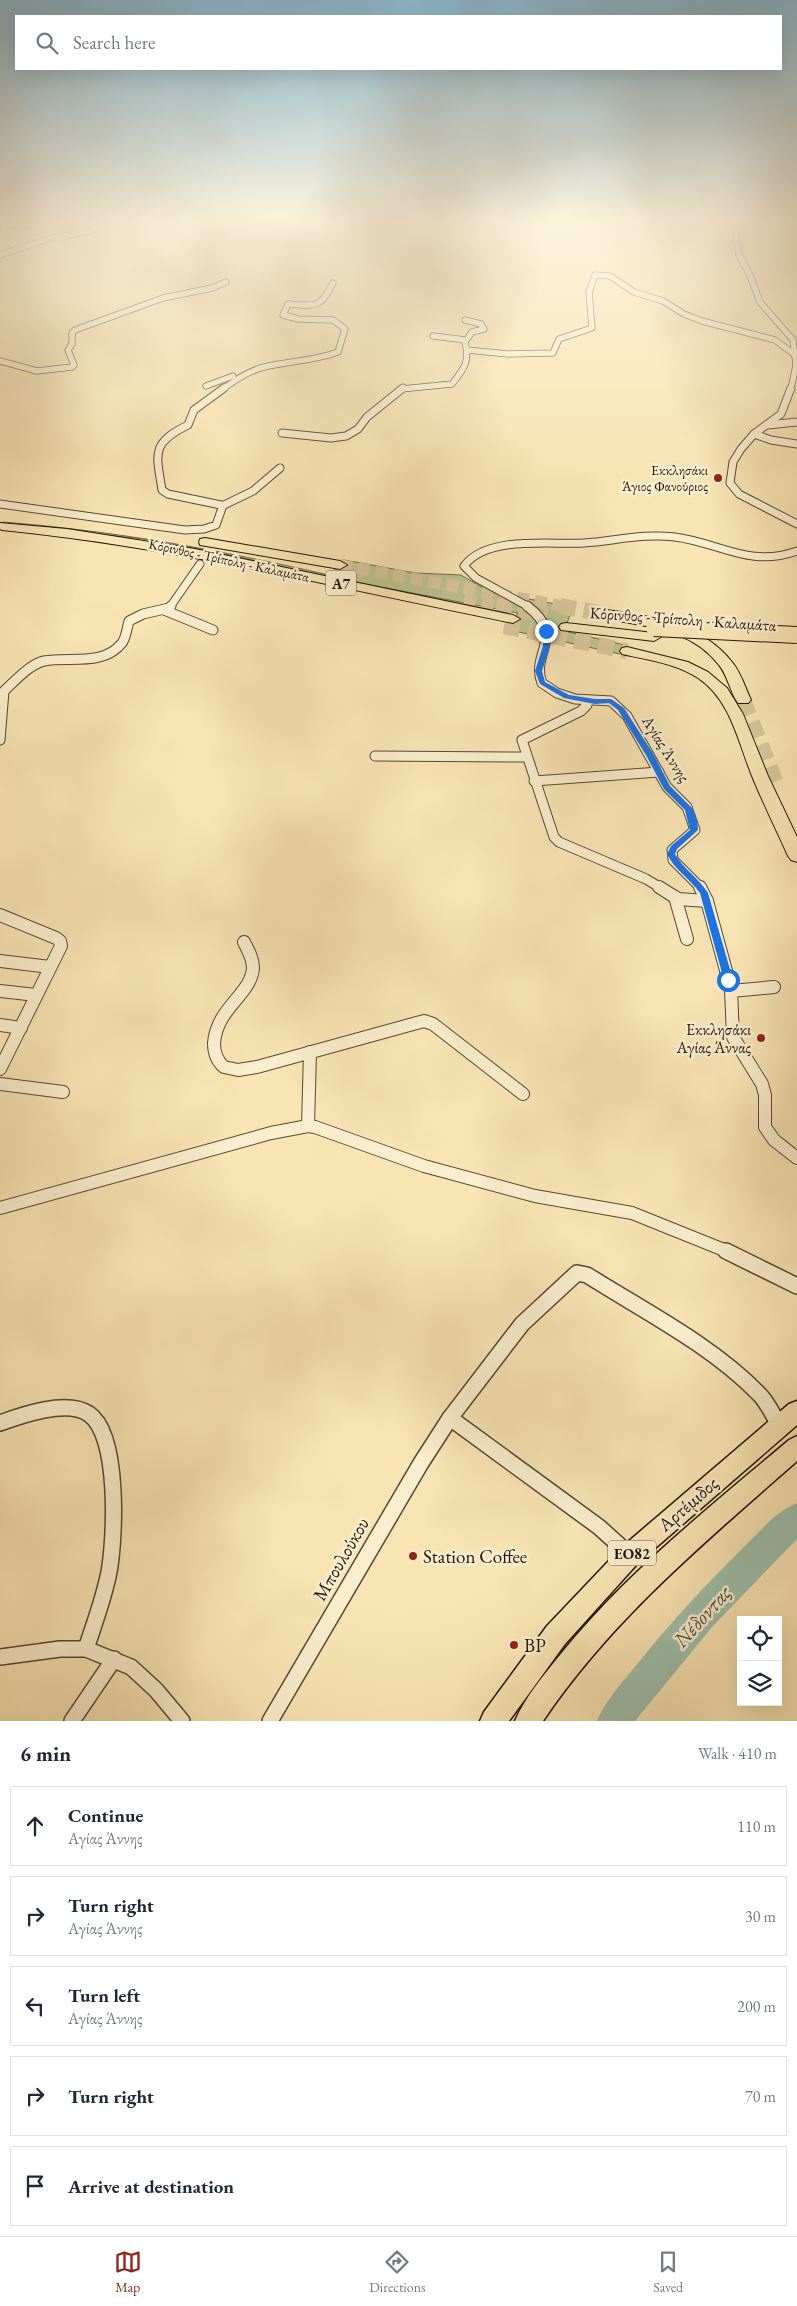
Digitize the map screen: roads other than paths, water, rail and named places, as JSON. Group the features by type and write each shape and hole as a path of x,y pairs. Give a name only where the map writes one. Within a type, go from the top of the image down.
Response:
{"highway":[{"name":"Κόρινθος - Τρίπολη - Καλαμάτα","path":"1,522 64,524 147,534 336,568"},
{"name":"Κόρινθος - Τρίπολη - Καλαμάτα","path":"1,522 170,547 508,622"},
{"path":"599,613 656,624 694,636 724,660 743,700"},
{"name":"Κόρινθος - Τρίπολη - Καλαμάτα","path":"568,623 654,633 797,644"},
{"name":"Κόρινθος - Τρίπολη - Καλαμάτα","path":"654,633 797,634"},
{"path":"627,651 679,663 697,672 724,694 732,707 760,776 797,856"},
{"path":"776,783 797,850"}],"main road":[{"name":"Αρτέμιδος","path":"493,1721 556,1635 630,1555 788,1418"},
{"name":"Αρτέμιδος","path":"528,1721 564,1670 637,1588 681,1547 797,1447"}],"street":[{"path":"0,361 37,371 72,367 74,365 68,350 72,344 72,333 75,330 157,300"},
{"path":"206,386 226,380 242,371 331,356 338,352 343,344 342,335 345,329 338,322 333,320 298,319 283,315 288,304 309,306 321,300"},
{"path":"467,350 508,354 553,352 560,339 592,328 594,325 589,300"},
{"path":"661,300 684,314 715,325 775,340 794,354"},
{"path":"761,300 793,340 796,365 790,392 782,414 754,434 741,449 733,462 730,474 731,486 739,494 797,524"},
{"path":"282,433 331,438 346,436 358,429 367,417 403,388 454,382 466,366 466,340 472,332 482,330 484,327 465,320"},
{"path":"432,336 466,340"},
{"path":"253,370 240,376 195,409 191,414 189,424 168,434 161,440 158,448 163,492 222,506 234,503 265,482 280,468"},
{"path":"768,425 797,422"},
{"path":"754,434 771,440 797,444"},
{"path":"0,504 192,530 207,529 216,525 222,506"},
{"name":"Αγίας Άννης","path":"797,551 778,558 758,559 694,540 675,536 658,536 582,543 511,545 496,548 466,562 464,566 469,575 510,595 528,606 538,616 548,638 538,675 545,685 567,697 587,701 611,701 623,710 667,787 687,806 695,827 692,834 672,850 672,857 676,864 702,888 707,900 731,991 732,1037 762,1084 765,1095 765,1128 774,1140 797,1158"},
{"path":"0,740 2,690 20,675 43,661 88,660 114,650 123,642 129,621 134,617 164,610 173,604 200,564"},
{"path":"164,610 213,630"},
{"path":"587,701 587,706 581,711 523,739 526,757 557,841 646,879 675,898 707,900"},
{"path":"375,756 526,757"},
{"path":"534,781 659,772"},
{"path":"675,898 687,939"},
{"path":"0,915 60,941 61,946 1,1066"},
{"path":"244,942 252,958 253,971 217,1024 214,1047 218,1062 228,1068 242,1070 419,1021 429,1022 523,1094"},
{"path":"0,961 50,967"},
{"path":"731,991 774,987"},
{"path":"0,991 36,995"},
{"path":"0,1025 20,1028"},
{"path":"308,1126 310,1052"},
{"path":"0,1084 63,1092"},
{"path":"0,1208 264,1135 308,1126 320,1128 424,1166 535,1196 575,1204 607,1207 632,1213 715,1245 797,1286"},
{"name":"Μπουλούκου","path":"270,1721 421,1463 450,1418 522,1324 572,1276 582,1273 703,1348 734,1371 788,1418"},
{"path":"0,1423 48,1410 72,1408 90,1414 104,1436 110,1452 113,1516 112,1552 108,1575 86,1649"},
{"path":"450,1418 599,1527 630,1555"},
{"path":"0,1657 60,1649 86,1649 131,1667 156,1690 182,1721"},
{"path":"72,1721 114,1660"}],"waterway":[{"name":"Νέδoντας","path":"614,1721 700,1615 797,1518"}],"tunnel":[{"path":"340,565 567,607"},
{"path":"464,600 503,607"},
{"path":"496,606 547,615"},
{"path":"560,606 599,613"},
{"path":"504,626 627,651"},
{"path":"743,700 776,783"}],"place":[{"name":"Εκκλησάκι Άγιος Φανούριος","path":"718,478"},
{"name":"Εκκλησάκι Αγίας Άννας","path":"761,1038"},
{"name":"Station Coffee","path":"413,1556"},
{"name":"BP","path":"514,1645"}]}
